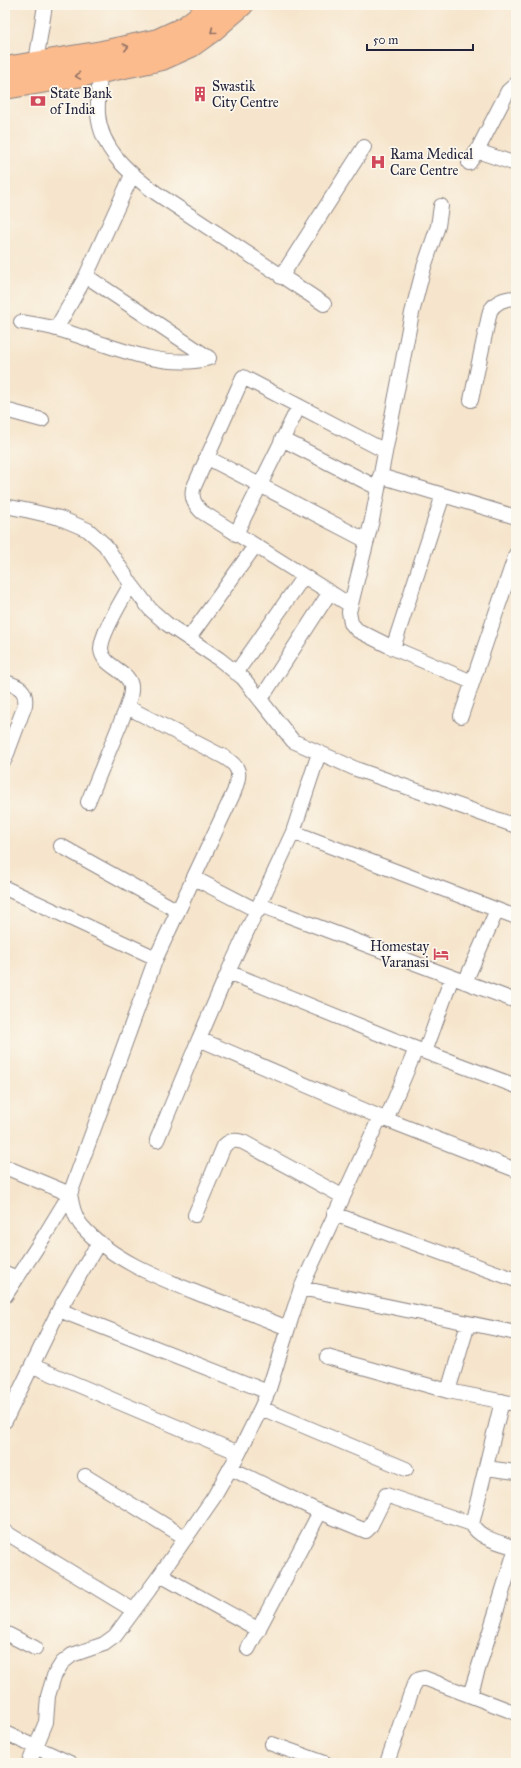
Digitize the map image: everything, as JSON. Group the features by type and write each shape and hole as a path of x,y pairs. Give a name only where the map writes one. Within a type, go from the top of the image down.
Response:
{"main road":[{"path":"5,88 102,62 158,40 184,28 214,5"},
{"path":"5,68 36,62 102,62 162,59 191,46 212,31 242,5"}],"street":[{"path":"36,62 45,5"},
{"path":"102,62 98,114 103,134 114,155 132,175 156,193 281,277 324,304"},
{"path":"469,163 508,91 516,84"},
{"path":"281,277 364,147"},
{"path":"477,150 516,164"},
{"path":"56,329 86,276 132,175"},
{"path":"440,206 438,226 424,267 412,314 367,541 349,612 351,623 357,630 472,682"},
{"path":"21,322 56,329 128,352 168,361 197,362 209,358 86,276"},
{"path":"471,400 490,311 493,305 499,302 516,298"},
{"path":"350,605 202,512 194,502 192,495 193,489 242,377 385,451"},
{"path":"236,534 298,406"},
{"path":"5,410 42,420"},
{"path":"282,440 379,482 443,495 516,517"},
{"path":"206,457 367,541"},
{"path":"394,648 443,495"},
{"path":"5,506 60,518 88,530 105,545 150,609 168,624 243,678 293,741 356,769 516,826"},
{"path":"188,638 256,546"},
{"path":"461,716 516,554"},
{"path":"236,673 304,576"},
{"path":"88,802 131,696 132,687 130,682 106,660 101,649 106,631 131,584"},
{"path":"260,699 330,592"},
{"path":"5,682 18,686 23,690 26,697 25,705 5,758"},
{"path":"5,1296 11,1275 70,1194 156,958 234,792 238,770 235,764 127,707"},
{"path":"157,1140 228,972 294,832 319,753"},
{"path":"294,832 516,918"},
{"path":"61,846 178,911"},
{"path":"194,878 259,908 452,976 516,1001"},
{"path":"5,888 156,958"},
{"path":"465,982 497,910"},
{"path":"228,972 421,1050 516,1086"},
{"path":"29,1763 46,1722 48,1696 54,1676 62,1663 72,1655 104,1644 115,1636 160,1575 214,1497 239,1453 268,1392 301,1288 342,1196 421,1050 452,976"},
{"path":"199,1039 383,1118 516,1170"},
{"path":"195,1215 224,1146 235,1140 243,1142 342,1196"},
{"path":"5,1167 70,1194"},
{"path":"70,1194 74,1213 81,1224 99,1242 121,1257 151,1273 288,1328"},
{"path":"334,1214 516,1280"},
{"path":"5,1421 59,1310 99,1242"},
{"path":"301,1288 516,1333"},
{"path":"59,1310 268,1392"},
{"path":"448,1391 468,1324"},
{"path":"327,1357 448,1391 509,1403 486,1468 472,1524 474,1529 480,1534 516,1548 470,1695"},
{"path":"33,1366 239,1453"},
{"path":"261,1408 406,1469"},
{"path":"230,1468 320,1512 366,1531 370,1527 383,1497 386,1495 472,1524"},
{"path":"486,1468 516,1472"},
{"path":"85,1476 186,1538"},
{"path":"248,1650 320,1512"},
{"path":"5,1532 133,1610"},
{"path":"160,1575 259,1630"},
{"path":"5,1633 35,1648"},
{"path":"388,1763 413,1687 417,1680 424,1678 516,1714"},
{"path":"5,1733 70,1763"},
{"path":"272,1744 325,1763"}],"place":[{"name":"Swastik City Centre","path":"200,94"},
{"name":"State Bank of India","path":"38,101"},
{"name":"Rama Medical Care Centre","path":"378,162"},
{"name":"Homestay Varanasi","path":"441,954"}]}
